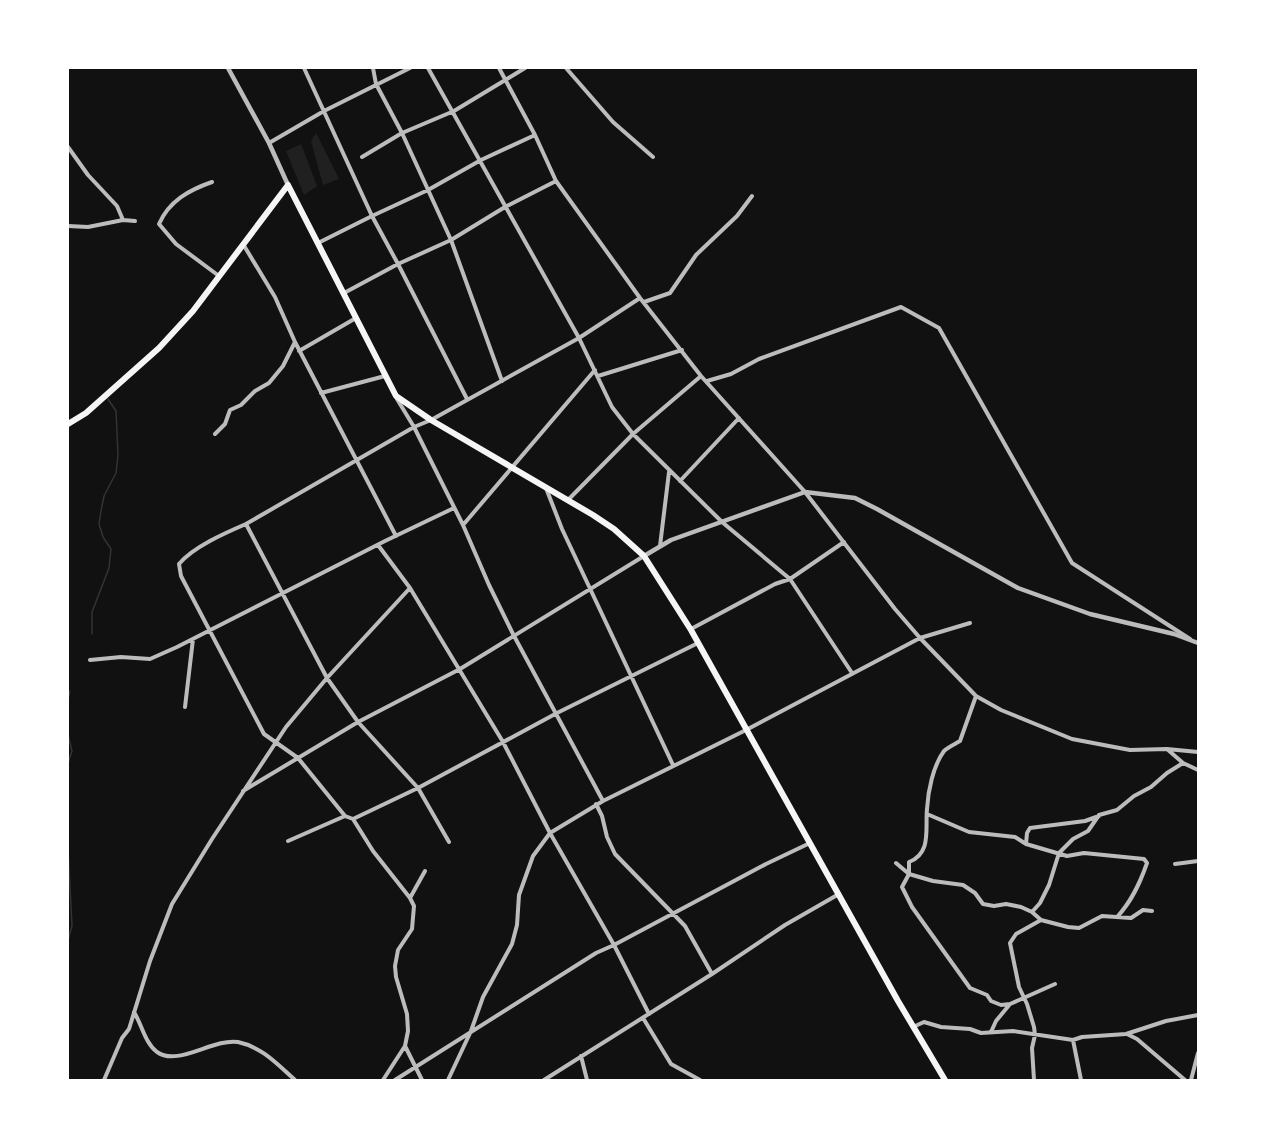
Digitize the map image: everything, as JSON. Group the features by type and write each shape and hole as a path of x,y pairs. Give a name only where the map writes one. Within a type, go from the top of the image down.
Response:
{"main road":[{"path":"68,424 86,413 159,348 193,311 288,184 396,396 431,420 512,466 614,529 644,556 691,630 913,1027 945,1080"}],"street":[{"path":"228,68 269,143 288,184"},
{"path":"304,68 372,216 467,399"},
{"path":"373,68 376,84 402,133 451,240 502,381"},
{"path":"269,143 324,111 410,68"},
{"path":"428,68 579,338 612,407 633,435 669,471 722,522 790,579 852,673"},
{"path":"499,68 535,135 556,181 642,300 701,376 805,492 920,639 976,696 1001,710 1072,739 1099,746 1130,750 1167,749 1198,752"},
{"path":"362,157 402,133 454,111 525,68"},
{"path":"566,68 613,122 653,157"},
{"path":"318,243 535,135"},
{"path":"68,147 88,175 117,206 123,220"},
{"path":"344,292 451,240 505,207 556,181"},
{"path":"212,182 196,187 170,204 159,224 176,244 219,276"},
{"path":"383,1080 405,1046 408,1031 407,1014 395,966 398,950 412,928 414,906 373,851 353,819 345,816 298,758 264,734 181,576 179,564 185,557 228,531 246,524 414,427 431,420 579,338 642,300 669,293 696,255 737,216 752,196"},
{"path":"68,226 88,227 123,220 135,221"},
{"path":"242,243 275,297 295,342 396,536"},
{"path":"706,381 731,374 759,359 901,307 939,328 1072,563 1193,641"},
{"path":"300,351 357,318"},
{"path":"215,434 225,424 231,410 269,383 283,366 295,342"},
{"path":"598,376 682,350"},
{"path":"463,525 595,370"},
{"path":"321,393 385,376"},
{"path":"568,500 633,435 701,376"},
{"path":"396,396 463,525 513,634 603,801"},
{"path":"680,481 739,418"},
{"path":"660,546 669,471"},
{"path":"545,486 562,529 673,765"},
{"path":"242,791 358,722 460,669 513,634 671,540 805,492 855,498 877,508 1018,588 1090,614 1174,634 1198,643"},
{"path":"90,660 121,657 150,659 454,508"},
{"path":"246,524 327,678 358,722 418,788 449,842"},
{"path":"691,630 775,584 790,579 844,542"},
{"path":"378,545 410,588 503,742 649,1014"},
{"path":"104,1080 122,1038 129,1029 172,904 242,791 274,742 327,678 410,588"},
{"path":"448,1080 471,1031 483,998 512,944 517,925 519,895 533,856 550,833 596,804 746,730 920,639 970,623"},
{"path":"185,707 193,639"},
{"path":"353,819 418,788 557,713 698,643"},
{"path":"976,696 960,741 945,749 931,781 923,852 918,859 909,862 909,874 902,887 905,895 970,988 987,995 991,1001 1001,1005 1025,999 1055,984"},
{"path":"1167,749 1183,763 1198,770"},
{"path":"1026,844 1030,828 1085,821 1117,810 1183,763"},
{"path":"596,804 615,854 685,926 712,974"},
{"path":"927,814 969,832 1015,837 1026,844 1066,856 1084,853 1144,859 1147,863 1141,883 1118,917"},
{"path":"1032,912 1040,903 1049,885 1059,853 1073,839 1088,831 1099,815"},
{"path":"288,841 345,816"},
{"path":"395,1080 596,952 614,945 797,848 811,843"},
{"path":"1176,864 1198,861"},
{"path":"896,863 909,874 933,881 963,885 975,893 983,904 994,906 1006,904 1021,907 1032,912 1041,920 1068,927 1079,927 1102,916 1131,918 1143,910 1152,911"},
{"path":"410,898 425,872"},
{"path":"544,1080 785,925 839,894"},
{"path":"1034,1080 1032,1048 1035,1035 1025,999 1019,987 1010,943 1016,934 1041,920"},
{"path":"991,1032 996,1021 1010,1004"},
{"path":"134,1012 148,1043 156,1052 166,1057 187,1054 223,1042 237,1042 248,1045 272,1058 295,1080"},
{"path":"913,1027 924,1022 981,1033 1013,1031 1073,1040 1126,1034 1166,1021 1198,1015"},
{"path":"643,1018 671,1064 700,1080"},
{"path":"1126,1034 1137,1039 1185,1080"},
{"path":"1073,1040 1081,1080"},
{"path":"405,1046 422,1080"},
{"path":"1191,1080 1198,1053"},
{"path":"580,1056 587,1080"}],"shaded area":[{"path":"316,133 339,179 323,185 311,141"},
{"path":"301,144 317,186 304,195 286,151"}],"waterway":[{"path":"92,634 92,612 109,568 111,549 103,537 99,524 104,496 116,473 118,455 116,411 108,399"},
{"path":"68,699 70,691"},
{"path":"68,735 72,751 68,763"},
{"path":"68,848 72,926 68,940"}]}
